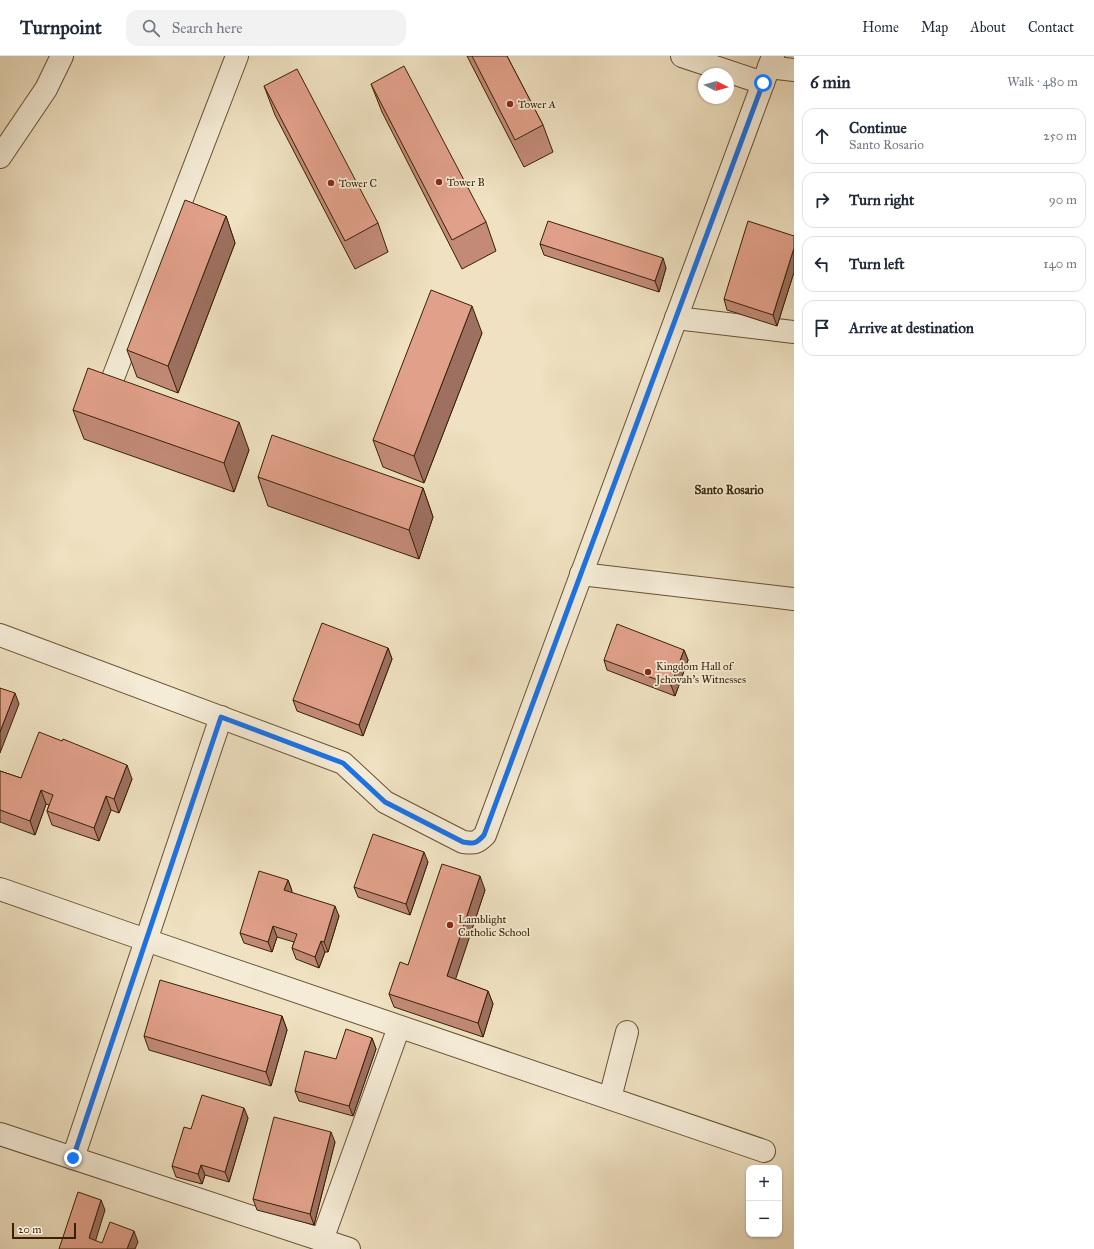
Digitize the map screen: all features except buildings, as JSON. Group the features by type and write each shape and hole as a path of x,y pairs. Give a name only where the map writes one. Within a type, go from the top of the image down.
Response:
{"street":[{"path":"0,157 46,89 62,56"},
{"path":"113,378 237,56"},
{"path":"682,56 768,69 794,70"},
{"path":"0,635 343,763 385,802 463,842 473,843 479,840 484,835 768,69"},
{"path":"676,318 794,332"},
{"path":"581,574 794,599"},
{"path":"73,1158 221,717"},
{"path":"0,888 146,940 764,1151"},
{"path":"322,1240 399,1027"},
{"path":"610,1098 627,1032"},
{"path":"0,1134 349,1249"}],"place":[{"name":"Tower A","path":"510,104"},
{"name":"Tower B","path":"439,182"},
{"name":"Tower C","path":"331,183"},
{"name":"Kingdom Hall of Jehovah's Witnesses","path":"648,672"},
{"name":"Lamblight Catholic School","path":"450,925"}],"district":[{"name":"Santo Rosario","path":"729,490"}],"route":[{"path":"73,1158 221,717 343,763 385,802 463,842 473,843 484,835 763,83"}]}
